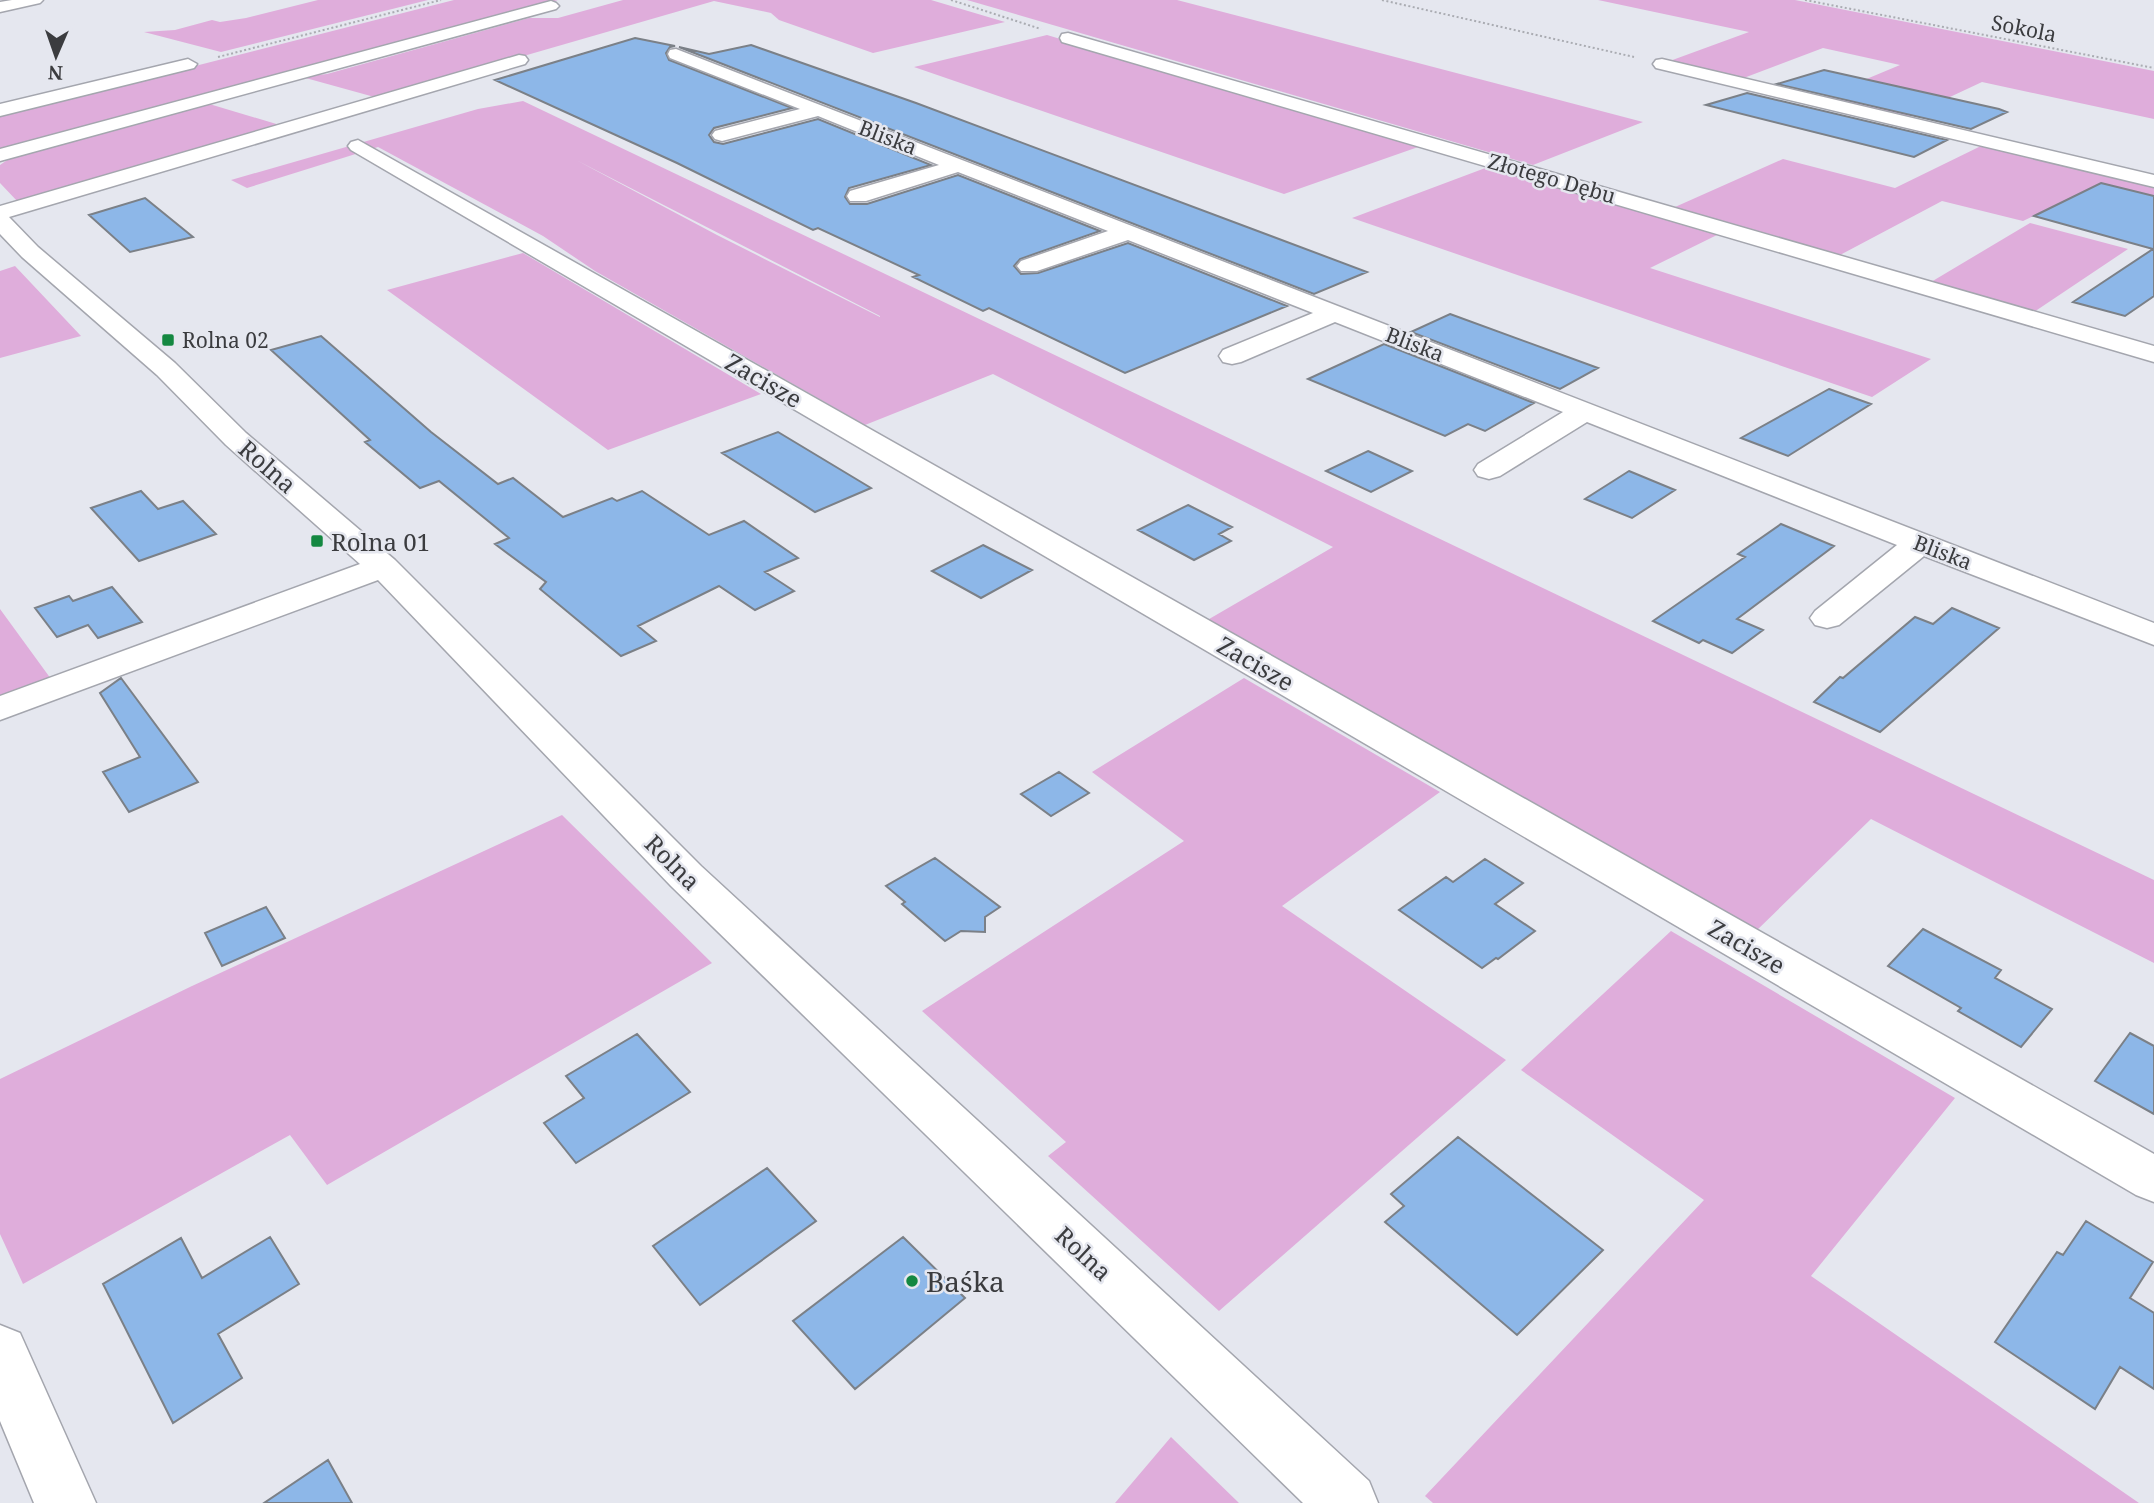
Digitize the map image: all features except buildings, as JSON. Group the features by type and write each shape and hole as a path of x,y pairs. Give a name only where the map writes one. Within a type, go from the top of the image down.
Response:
{"street":[{"path":"0,7 35,0"},
{"path":"0,155 551,6"},
{"name":"Złotego Dębu","path":"1068,38 1714,223 2154,355"},
{"name":"Bliska","path":"676,54 2154,635"},
{"path":"0,213 519,60"},
{"path":"0,110 188,64"},
{"path":"1662,64 2154,181"},
{"path":"722,135 820,110"},
{"name":"Zacisze","path":"358,146 2154,1180"},
{"path":"858,196 960,165"},
{"path":"1028,266 1128,232"},
{"name":"Rolna","path":"13,244 144,349 236,439 383,567 686,876 1347,1503"},
{"path":"1231,356 1334,313"},
{"path":"1489,470 1585,411"},
{"path":"1827,618 1920,543"},
{"path":"0,709 383,567"},
{"path":"0,1352 65,1503"}],"path":[{"path":"188,64 441,0"},
{"path":"951,0 1068,38"},
{"path":"1382,0 1662,64"},
{"name":"Sokola","path":"1805,0 2154,68"}],"shaded area":[{"path":"318,0 428,0 221,52 144,32 175,30 212,20 220,22 246,18"},
{"path":"454,0 558,0 0,149 0,112 89,93"},
{"path":"623,0 931,0 1005,22 873,53 779,20 771,13 714,1 378,98 302,77 327,74 529,18 558,18"},
{"path":"967,0 1177,0 1643,122 1533,165"},
{"path":"1598,0 1795,0 2154,71 2154,119 1982,82 1905,118 1821,98 1900,65 1823,48 1741,79 1667,62 1749,32"},
{"path":"1047,35 1421,146 1284,194 914,67"},
{"path":"523,101 2154,880 2154,963 1871,819 1754,933 1204,622 1333,547 993,374 865,425 595,271 543,236 378,147 247,188 231,180 478,109","holes":["576,160 880,316 717,235"]},
{"path":"206,103 283,126 18,202 0,183 0,165 16,154"},
{"path":"1983,145 2154,184 2154,196 2101,183 2023,221 1942,201 1840,255 1675,207 1783,159 1895,188"},
{"path":"1488,167 1717,235 1650,268 1931,359 1872,397 1352,218"},
{"path":"2030,223 2128,249 2034,312 1931,282"},
{"path":"523,253 761,394 608,450 387,290"},
{"path":"15,266 81,336 0,358 0,271"},
{"path":"0,609 51,679 0,697"},
{"path":"1244,678 1440,792 1282,906 1506,1060 1219,1311 1048,1156 1066,1142 922,1011 1184,841 1092,772"},
{"path":"562,815 712,963 327,1185 290,1135 23,1284 0,1234 0,1079 192,986"},
{"path":"1671,931 1955,1098 1811,1276 2139,1503 1433,1503 1425,1496 1704,1200 1521,1070"},
{"path":"1171,1437 1239,1503 1115,1503"}],"place":[{"name":"Rolna 02","path":"168,340"},
{"name":"Rolna 01","path":"317,541"},
{"name":"Baśka","path":"912,1281"}]}
